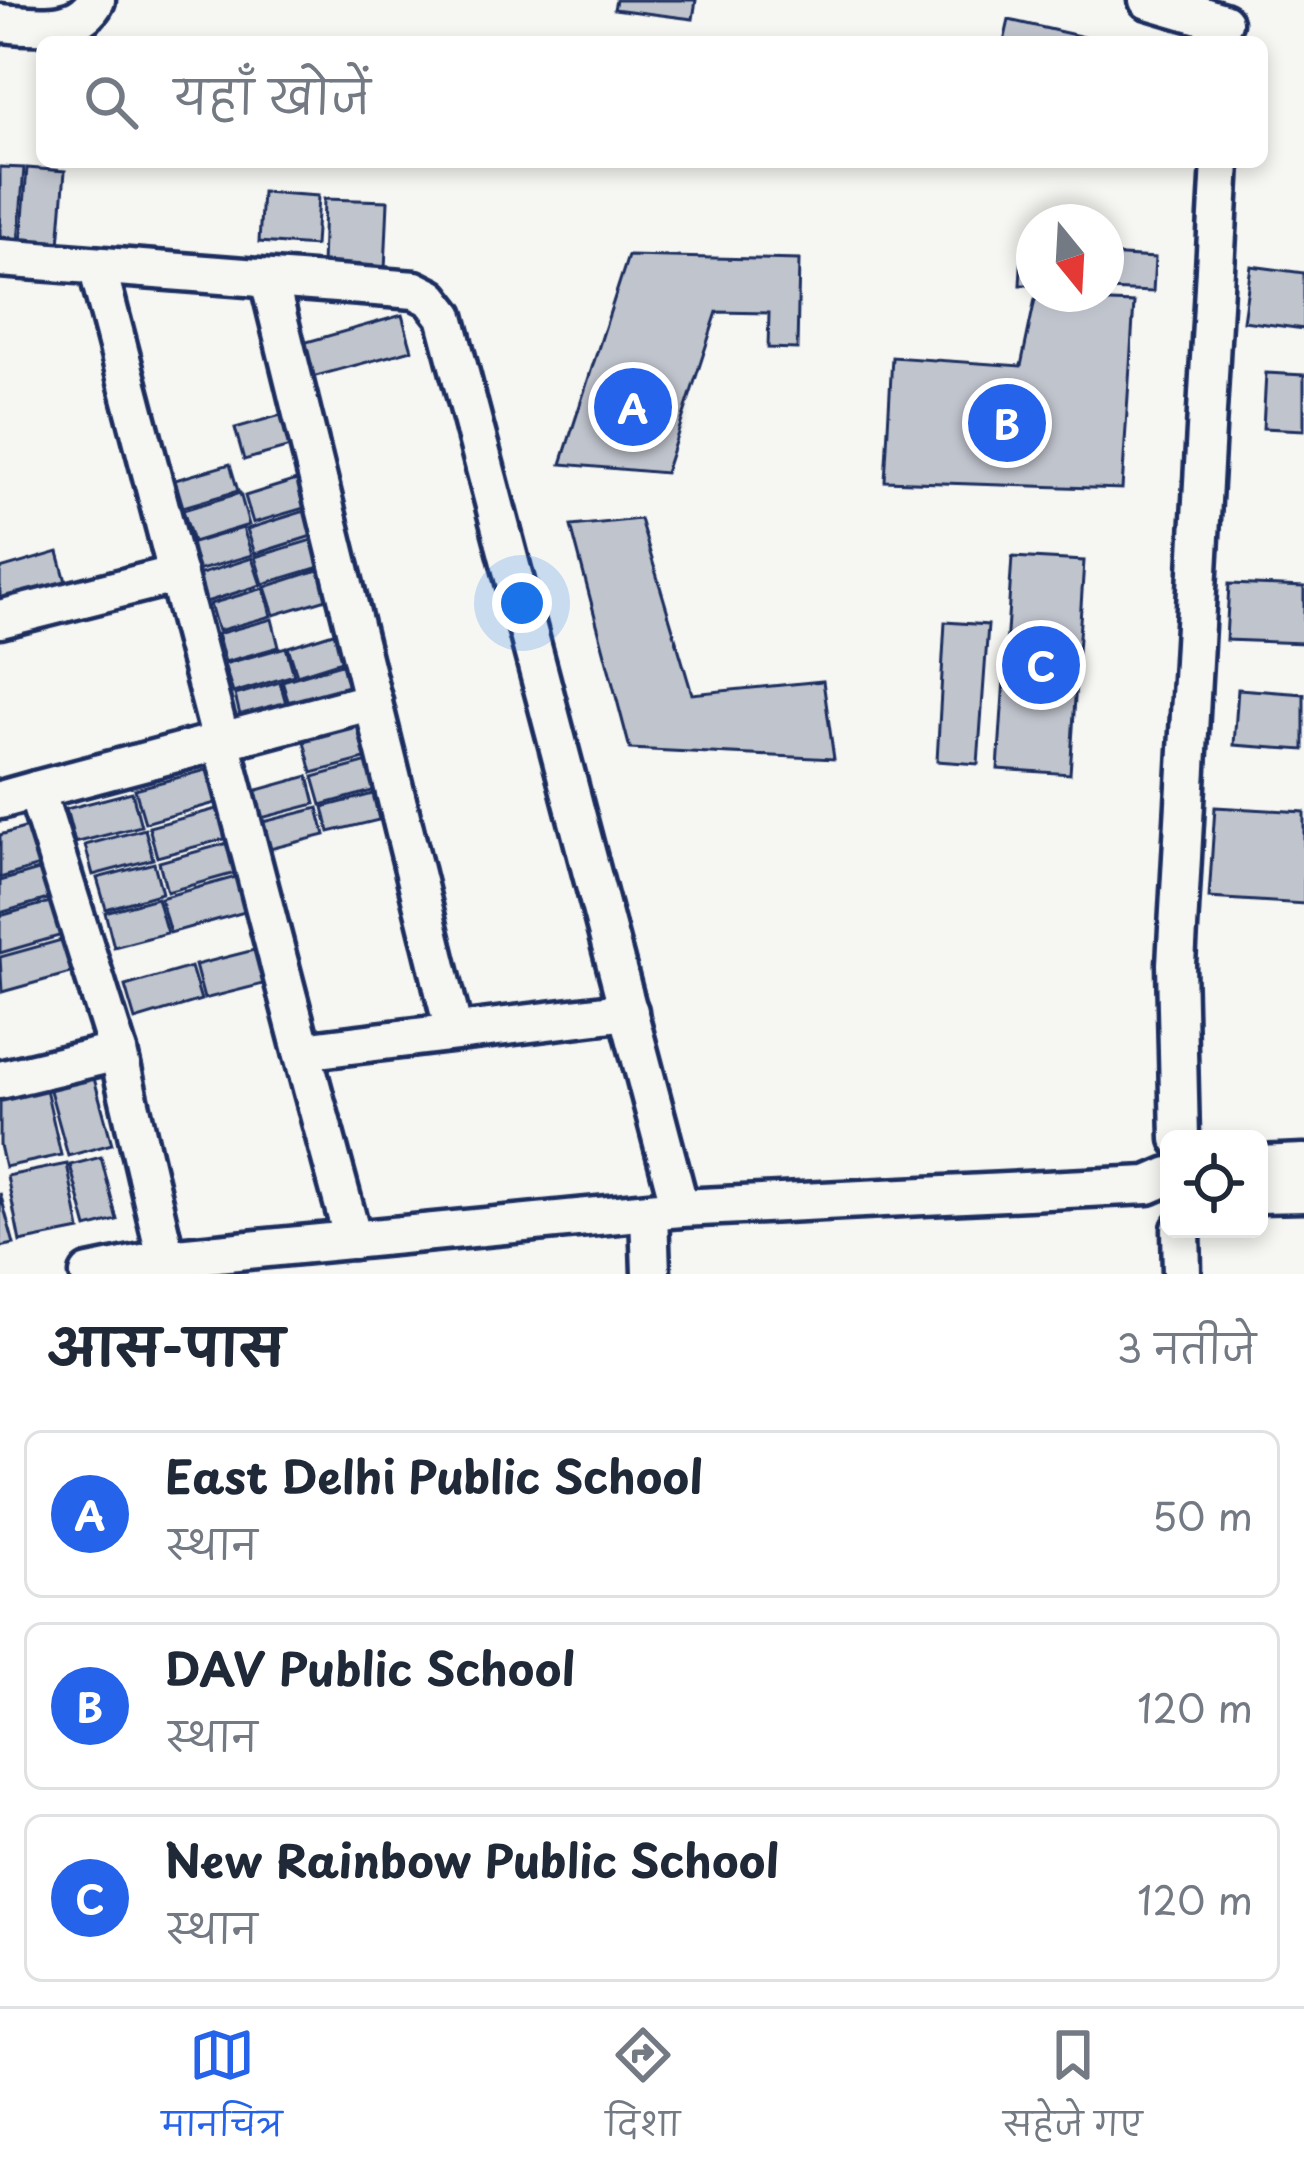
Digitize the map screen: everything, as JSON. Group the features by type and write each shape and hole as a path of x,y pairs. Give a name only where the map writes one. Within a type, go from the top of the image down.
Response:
{"street":[{"path":"0,23 70,22 83,18 96,0"},
{"path":"1148,0 1223,21"},
{"path":"1180,1130 1176,964 1221,168"},
{"path":"0,258 415,290 431,298 445,316 629,1011 664,1210 650,1274"},
{"path":"97,266 352,1240"},
{"path":"268,280 454,1032"},
{"path":"0,619 178,574"},
{"path":"0,800 373,701"},
{"path":"36,790 118,1052 166,1258"},
{"path":"302,1051 629,1011"},
{"path":"0,1080 118,1052"},
{"path":"1268,1165 1304,1162"},
{"path":"89,1274 166,1258 281,1260 352,1240 664,1210 1160,1184"},
{"path":"1268,1194 1304,1193"},
{"path":"1181,1238 1182,1274"}],"building":[{"path":"616,0 696,0 693,19 614,9"},
{"path":"1009,20 1080,36 1005,36"},
{"path":"0,167 24,168 18,243 0,241"},
{"path":"27,168 65,171 59,246 21,243"},
{"path":"262,192 318,196 315,246 259,242"},
{"path":"324,199 388,201 385,270 322,268"},
{"path":"628,256 799,260 797,349 768,348 769,313 717,312 665,473 561,464"},
{"path":"1124,256 1155,258 1153,292 1124,291"},
{"path":"1251,266 1304,273 1304,329 1243,321"},
{"path":"1124,303 1134,303 1122,489 885,481 892,357 1021,366 1032,312 1124,312"},
{"path":"402,315 412,350 305,379 296,345"},
{"path":"1266,373 1304,375 1304,430 1263,428"},
{"path":"299,410 308,442 244,460 235,428"},
{"path":"230,464 238,491 183,507 175,480"},
{"path":"303,478 311,506 253,523 245,496"},
{"path":"240,493 249,525 193,542 183,510"},
{"path":"308,510 315,535 255,554 247,529"},
{"path":"640,519 692,694 823,681 834,759 630,749 571,526"},
{"path":"243,528 252,555 194,572 186,545"},
{"path":"315,539 323,566 263,584 255,557"},
{"path":"58,552 68,589 0,609 0,569"},
{"path":"1012,557 1084,561 1070,774 998,769"},
{"path":"252,558 261,585 206,602 198,575"},
{"path":"321,569 330,598 274,615 265,587"},
{"path":"1229,584 1304,587 1304,643 1226,640"},
{"path":"264,588 271,616 218,631 210,604"},
{"path":"272,619 279,647 225,662 217,634"},
{"path":"945,622 988,625 978,764 937,761"},
{"path":"343,630 351,658 297,675 288,647"},
{"path":"286,647 294,675 233,693 224,664"},
{"path":"348,662 357,695 292,714 282,681"},
{"path":"280,682 289,714 243,727 235,695"},
{"path":"1238,689 1304,694 1304,750 1234,745"},
{"path":"370,719 380,755 312,773 303,737"},
{"path":"379,759 387,787 321,805 313,777"},
{"path":"210,769 219,802 145,823 135,789"},
{"path":"308,776 315,804 254,820 247,793"},
{"path":"132,792 141,826 75,843 66,809"},
{"path":"373,794 379,820 329,832 323,807"},
{"path":"1215,807 1304,812 1304,904 1209,898"},
{"path":"220,808 228,838 157,857 149,827"},
{"path":"318,808 325,835 270,849 263,822"},
{"path":"38,824 49,863 0,878 0,835"},
{"path":"145,829 153,859 93,875 85,845"},
{"path":"231,842 239,872 167,892 159,862"},
{"path":"154,863 162,893 106,909 97,878"},
{"path":"49,867 58,896 0,913 0,881"},
{"path":"243,875 252,910 170,933 160,898"},
{"path":"157,898 167,933 114,947 105,912"},
{"path":"57,900 66,934 0,953 0,916"},
{"path":"65,939 74,972 2,992 0,957"},
{"path":"262,948 271,982 204,999 195,965"},
{"path":"191,967 201,1000 135,1020 125,986"},
{"path":"92,1071 112,1144 68,1156 48,1083"},
{"path":"46,1089 61,1155 5,1167 0,1099"},
{"path":"101,1157 117,1220 87,1228 70,1165"},
{"path":"67,1164 80,1230 20,1242 7,1176"},
{"path":"0,1193 14,1244 0,1247"}],"place":[{"name":"East Delhi Public School","path":"633,407"},
{"name":"DAV Public School","path":"1007,423"},
{"name":"New Rainbow Public School","path":"1041,665"}]}
